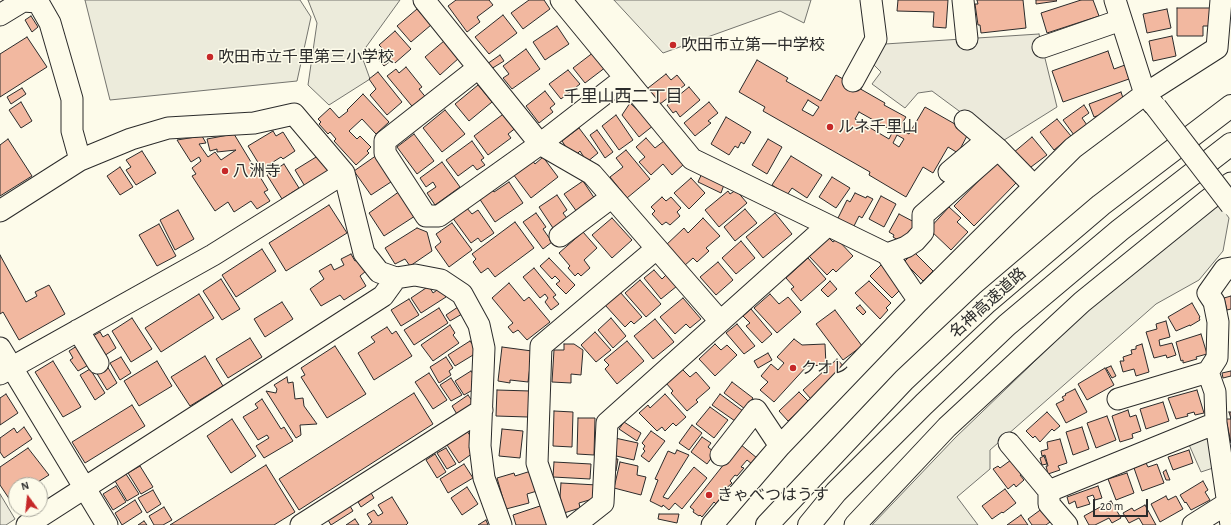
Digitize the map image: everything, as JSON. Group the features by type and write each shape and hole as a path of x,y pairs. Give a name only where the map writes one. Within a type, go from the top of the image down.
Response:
{"highway":[{"name":"名神高速道路","path":"766,525 904,380 987,302 1101,205 1231,106"},
{"name":"名神高速道路","path":"809,525 836,492 1007,324 1120,230 1231,144"}],"street":[{"path":"424,0 540,144 592,174 720,321"},
{"path":"561,0 692,159 887,254 919,302"},
{"path":"853,81 876,39 872,0"},
{"path":"963,0 967,39"},
{"path":"1115,0 1151,100 1231,205"},
{"path":"712,525 780,446 919,302 1073,148 1151,100 1176,74 1217,48 1221,0"},
{"path":"0,15 23,1 38,2 50,23 72,99 72,131 80,160"},
{"path":"1043,47 1121,20"},
{"path":"478,68 385,141 385,153 426,216 439,216 540,144 625,78"},
{"path":"0,211 80,160 130,139 168,128 254,123 294,114 344,173 364,253 379,272 396,278 415,276 441,280 462,294 479,325 484,348 480,446 484,478 501,525"},
{"path":"965,121 992,144 1034,186"},
{"path":"887,254 906,247 916,241 923,232 923,215 992,144"},
{"path":"949,172 992,144"},
{"path":"6,371 213,255 344,173"},
{"path":"855,525 947,427 1082,302 1208,200 1231,184"},
{"path":"560,236 612,197"},
{"path":"575,525 603,503 607,422 828,226"},
{"path":"558,525 537,463 541,346 656,249"},
{"path":"1118,400 1208,372 1217,358 1218,322 1214,302 1208,293 1225,270 1231,268"},
{"path":"27,525 383,296 396,278"},
{"path":"78,330 98,362"},
{"path":"0,348 6,371 85,488 107,525"},
{"path":"1208,372 1223,391 1216,423 1229,502 1231,525"},
{"path":"301,525 482,410"},
{"path":"721,455 756,410 780,446"},
{"path":"1049,491 1216,423"},
{"path":"1009,443 1049,491 1049,504 1067,525"},
{"path":"1192,525 1229,502"}],"shaded area":[{"path":"85,0 300,0 311,17 297,81 110,100"},
{"path":"308,0 400,0 361,54 370,79 329,105 308,85 317,23"},
{"path":"614,0 811,0 804,23 780,11 663,53"},
{"path":"1039,34 1057,107 1001,142 932,91 918,93 905,108 872,84 881,72 872,63 885,44"},
{"path":"1219,204 1229,218 1223,251 1199,280 1156,304 990,450 990,469 957,497 978,525 872,525 955,438 1088,310"},
{"path":"1211,437 1216,467 1201,472 1187,440"},
{"path":"0,494 8,507 8,517 14,517 15,519 6,525 0,525"}],"building":[{"path":"456,0 489,0 493,5 477,17 480,22 467,32 448,6"},
{"path":"529,0 544,0 550,9 523,29 511,13"},
{"path":"898,0 948,0 946,28 933,27 934,12 897,11"},
{"path":"977,0 1023,0 1026,28 981,33 980,25 978,25 975,4 978,4"},
{"path":"1036,0 1056,0 1057,1 1036,4"},
{"path":"1081,0 1093,0 1099,16 1047,33 1041,13"},
{"path":"1177,8 1211,8 1211,26 1203,26 1203,36 1177,36"},
{"path":"417,9 431,25 411,42 397,26"},
{"path":"1167,9 1171,28 1147,33 1143,14"},
{"path":"503,15 517,33 489,54 475,37"},
{"path":"31,16 38,27 32,32 25,20"},
{"path":"557,26 569,44 545,60 533,42"},
{"path":"395,31 411,49 395,63 392,60 384,66 374,55 382,48 379,45"},
{"path":"1172,36 1176,56 1153,61 1149,41"},
{"path":"27,37 47,67 0,97 0,54"},
{"path":"444,41 459,58 440,75 425,57"},
{"path":"526,49 540,69 512,89 503,78 509,74 503,66"},
{"path":"1108,51 1114,69 1125,65 1129,79 1063,102 1052,71"},
{"path":"594,52 606,67 585,83 573,68"},
{"path":"500,55 504,61 491,69 487,64"},
{"name":"ルネ千里山","path":"757,60 788,78 786,81 821,101 836,75 885,103 884,105 906,117 902,123 905,124 902,130 909,134 925,107 969,132 958,153 948,147 933,173 923,167 906,197 869,175 870,172 763,111 765,107 739,92","holes":["808,100 819,107 813,116 802,110","859,112 893,131 889,139 855,119","897,135 904,139 899,147 893,143"]},
{"path":"406,67 422,87 419,89 428,100 416,111 387,76 396,69 399,73"},
{"path":"568,70 580,84 561,99 549,84"},
{"path":"378,72 402,102 387,115 370,95 376,89 369,79"},
{"path":"666,74 671,80 677,75 685,85 660,104 648,88"},
{"path":"478,85 492,102 469,121 455,104"},
{"path":"689,87 700,100 680,117 676,111 673,113 667,105"},
{"path":"22,88 26,94 11,104 7,97"},
{"path":"545,91 555,104 550,108 553,112 539,123 526,106"},
{"path":"1121,92 1124,101 1117,109 1094,117 1089,104"},
{"path":"363,94 389,122 376,134 362,119 349,131 357,139 360,136 371,147 367,151 369,153 356,165 334,141 336,139 330,132 328,134 319,124 321,122 318,119 330,108 339,118 348,111 347,110"},
{"path":"21,102 32,121 21,128 9,110"},
{"path":"709,102 718,113 708,121 711,123 695,136 684,123"},
{"path":"630,103 654,125 639,137 622,115"},
{"path":"1084,105 1089,113 1082,118 1087,125 1074,135 1063,120"},
{"path":"445,110 465,134 442,152 423,128"},
{"path":"506,112 517,127 508,134 511,138 488,155 474,136"},
{"path":"616,115 633,140 619,150 602,126"},
{"path":"726,117 751,132 744,144 741,142 738,148 735,146 729,155 711,144"},
{"path":"1057,119 1071,136 1054,150 1040,132"},
{"path":"579,128 598,153 587,162 580,151 576,155 572,150 569,152 562,141"},
{"path":"597,130 613,152 605,158 590,135"},
{"path":"273,131 276,136 283,132 295,151 283,159 281,157 262,169 248,146"},
{"name":"八洲寺","path":"234,134 268,190 264,192 270,201 257,209 251,201 234,212 228,202 215,211 192,176 196,174 192,168 201,161 199,157 191,162 177,140 202,136 206,143 199,144 208,157 215,152 221,160 236,150 217,152 217,149 210,151 207,139"},
{"path":"414,134 434,161 417,174 397,147"},
{"path":"1032,137 1047,155 1027,170 1013,153"},
{"path":"646,138 655,148 664,141 684,164 672,175 663,164 651,175 639,162 645,157 636,147"},
{"path":"8,139 32,176 0,196 0,145"},
{"path":"768,139 782,147 767,174 752,165"},
{"path":"472,141 484,158 481,160 485,165 477,170 473,165 458,176 446,160"},
{"path":"626,150 650,179 627,198 610,177 623,167 616,158"},
{"path":"142,151 156,173 136,185 126,170 131,167 126,160"},
{"path":"321,154 332,172 306,188 295,170"},
{"path":"377,155 394,180 371,195 354,171"},
{"path":"791,156 822,175 807,198 792,188 787,195 772,185"},
{"path":"543,157 558,177 531,198 513,174 532,160 535,164"},
{"path":"442,162 460,187 435,205 427,193 436,187 433,182 426,187 420,178"},
{"path":"997,162 1017,182 974,226 954,206"},
{"path":"284,164 299,188 282,199 267,175"},
{"path":"120,167 133,187 120,195 107,176"},
{"path":"703,171 725,182 721,193 698,182"},
{"path":"832,177 850,188 836,208 819,197"},
{"path":"691,178 705,193 689,209 674,193"},
{"path":"583,181 595,199 577,212 564,194"},
{"path":"509,182 523,203 495,222 479,198 492,189 494,192"},
{"path":"736,190 747,203 719,227 705,210 728,191 730,194"},
{"path":"400,191 415,216 384,236 369,213"},
{"path":"855,193 866,198 867,196 873,199 862,218 859,216 853,228 837,220 847,200 850,202"},
{"path":"557,195 567,210 563,213 569,221 555,231 539,207"},
{"path":"881,196 896,204 884,227 869,219"},
{"path":"662,197 666,201 671,197 681,208 677,212 680,216 670,225 666,222 662,225 652,214 655,211 651,207"},
{"path":"329,205 347,233 286,271 269,243"},
{"path":"466,207 472,214 478,210 494,233 481,242 478,238 471,243 452,217"},
{"path":"949,207 961,218 957,222 968,232 951,250 929,229"},
{"path":"745,209 757,223 735,241 724,227"},
{"path":"178,210 194,239 175,250 160,220"},
{"path":"536,213 546,227 543,229 552,242 543,249 523,222"},
{"path":"775,213 792,234 763,258 746,237"},
{"path":"899,214 918,224 901,242 893,237 894,235 889,232"},
{"path":"612,218 632,240 612,258 592,235"},
{"path":"703,218 720,236 706,248 709,251 697,262 693,258 684,266 665,246 684,228 688,233"},
{"path":"515,222 534,248 495,277 488,268 481,273 473,262 476,259 472,254"},
{"path":"452,223 472,250 449,267 435,247 441,242 436,234"},
{"path":"159,224 176,256 157,266 139,235"},
{"path":"417,228 427,232 432,251 410,266 405,259 395,264 385,248"},
{"path":"583,232 597,248 584,260 590,268 581,276 578,273 575,276 568,268 570,266 559,253"},
{"path":"828,237 833,242 837,239 853,256 836,272 833,269 827,275 809,256"},
{"path":"741,241 755,258 736,274 722,258"},
{"path":"262,249 276,271 236,297 222,275"},
{"path":"914,252 933,271 923,281 904,262"},
{"path":"351,254 355,261 357,260 366,271 360,276 366,286 344,300 340,295 321,306 310,289 324,279 319,271 331,264 334,270 344,265 341,259"},
{"path":"0,255 26,302 37,296 35,292 49,285 65,314 19,340 3,312 0,314"},
{"path":"549,258 575,285 566,294 556,284 560,281 555,276 552,279 540,266"},
{"path":"808,258 826,279 801,301 791,289 794,287 786,278"},
{"path":"718,262 733,280 716,295 700,277"},
{"path":"883,263 894,275 891,279 901,289 892,298 870,276"},
{"path":"534,268 556,295 553,297 559,304 551,310 545,302 548,298 545,294 540,298 523,277"},
{"path":"654,270 662,279 667,274 677,286 661,299 644,278"},
{"path":"221,279 240,309 222,320 203,291"},
{"path":"640,280 661,304 646,317 625,293"},
{"path":"830,281 837,289 828,297 821,290"},
{"path":"869,281 891,303 886,308 888,310 880,319 855,293"},
{"path":"509,283 524,301 529,297 550,322 527,340 518,330 513,333 508,327 513,323 492,298"},
{"path":"429,286 433,293 440,288 446,297 421,313 411,298"},
{"path":"620,292 642,317 634,324 631,321 625,327 605,305"},
{"path":"199,294 214,318 161,352 145,328"},
{"path":"770,294 779,304 788,297 801,312 777,333 754,308"},
{"path":"1231,296 1231,309 1227,310 1224,298"},
{"path":"683,298 701,319 690,328 686,324 675,334 660,317"},
{"path":"409,299 419,315 401,326 391,310"},
{"path":"282,302 293,319 265,337 254,319"},
{"path":"1192,303 1200,317 1200,320 1190,326 1176,331 1168,317"},
{"path":"860,305 866,312 863,315 856,308"},
{"path":"458,307 462,314 450,321 446,315"},
{"path":"439,308 448,323 414,345 404,330"},
{"path":"751,309 772,334 762,343 746,326 750,323 743,316"},
{"path":"835,310 862,346 843,360 816,324"},
{"path":"132,318 152,349 131,362 112,331"},
{"path":"611,318 626,336 613,348 598,330"},
{"path":"655,319 674,342 653,359 634,336"},
{"path":"1166,321 1170,337 1159,340 1160,346 1172,343 1176,355 1167,358 1166,355 1154,358 1146,332 1157,329 1156,324"},
{"path":"737,324 755,346 744,354 726,333"},
{"path":"450,325 455,333 453,335 459,343 433,361 421,345"},
{"path":"387,327 392,334 396,331 412,356 374,380 358,353 375,342 371,337"},
{"path":"100,332 103,337 108,334 116,348 101,358 89,338"},
{"path":"595,332 611,350 596,362 581,345"},
{"path":"1201,334 1207,354 1183,363 1183,360 1181,361 1176,342"},
{"path":"250,338 262,357 228,378 216,359"},
{"name":"クオレ","path":"794,339 802,345 825,344 826,365 807,366 774,402 760,390 768,382 761,376 771,364 778,370 784,363 777,357"},
{"path":"470,341 478,352 455,366 448,355"},
{"path":"627,341 644,361 617,384 605,369 609,365 604,360"},
{"path":"80,344 92,363 78,371 70,360 73,358 69,351"},
{"path":"564,344 574,344 583,350 581,375 571,374 571,383 552,382 554,350 564,350"},
{"path":"715,344 721,350 727,345 737,355 715,376 699,359"},
{"path":"1142,344 1149,372 1136,376 1134,369 1123,372 1120,361 1124,361 1123,357 1132,354 1131,350 1136,349 1136,346"},
{"path":"335,346 366,394 327,418 301,377 305,375 301,368"},
{"path":"502,347 532,351 528,382 510,380 510,383 498,381"},
{"path":"768,353 772,360 758,368 754,361"},
{"path":"205,356 223,386 190,406 171,377"},
{"path":"121,357 131,373 120,380 110,363"},
{"path":"446,357 453,368 449,371 451,375 439,383 430,367"},
{"path":"837,359 845,368 811,399 803,390"},
{"path":"53,361 81,407 63,417 35,372"},
{"path":"157,361 172,386 139,406 124,381"},
{"path":"107,366 117,383 107,390 96,372"},
{"path":"1111,366 1116,376 1112,378 1106,368"},
{"path":"1105,368 1114,385 1087,400 1078,384"},
{"path":"90,369 105,393 95,400 80,375"},
{"path":"682,369 690,377 696,372 710,388 696,400 698,402 687,411 671,393 673,391 666,383"},
{"path":"471,371 476,378 472,381 476,388 464,395 455,381"},
{"path":"1231,371 1231,376 1223,378 1222,373"},
{"path":"429,373 447,400 433,409 415,382"},
{"path":"287,377 288,383 293,382 295,399 303,398 304,406 317,424 300,425 301,435 296,438 266,391 276,393 277,389 274,385"},
{"path":"451,378 462,395 451,401 440,385"},
{"path":"732,382 753,398 745,409 724,393"},
{"path":"1075,389 1087,412 1066,423 1056,404 1064,400 1062,397 1066,395 1065,394"},
{"path":"497,390 530,391 528,417 496,416"},
{"path":"1197,390 1204,413 1195,415 1194,412 1187,414 1188,416 1176,419 1168,398"},
{"path":"799,392 809,402 788,421 779,411"},
{"path":"414,393 433,424 299,510 279,479"},
{"path":"6,394 18,413 0,425 0,398"},
{"path":"665,394 686,417 676,426 673,423 665,431 662,427 657,431 639,413 648,405 650,408"},
{"path":"720,394 743,411 735,421 712,405"},
{"path":"468,395 475,405 458,416 452,406"},
{"path":"262,399 281,429 284,427 293,441 264,458 256,446 269,438 267,435 258,440 243,417 258,408 255,404"},
{"path":"1163,402 1169,421 1146,429 1140,409"},
{"path":"132,405 145,426 85,463 72,442"},
{"path":"710,407 728,420 714,438 696,424"},
{"path":"1128,410 1130,417 1136,415 1141,431 1132,434 1133,438 1120,442 1112,416"},
{"path":"554,411 573,412 572,447 553,446"},
{"path":"1047,412 1060,426 1054,431 1052,429 1040,442 1035,436 1033,438 1026,431"},
{"path":"1107,416 1116,440 1096,448 1087,423"},
{"path":"578,418 595,418 594,455 577,454"},
{"path":"232,419 256,456 231,473 207,436"},
{"path":"1226,419 1231,419 1231,443"},
{"path":"624,422 641,433 637,441 619,429"},
{"path":"692,425 702,433 689,450 679,443"},
{"path":"24,427 32,439 4,458 0,452 0,438 14,428 17,433"},
{"path":"1082,427 1089,449 1073,455 1066,432"},
{"path":"502,429 523,431 520,458 499,456"},
{"path":"467,431 475,443 469,447 473,453 459,463 447,445"},
{"path":"651,431 665,441 649,462 641,456 645,451 643,449 645,446 642,443"},
{"path":"702,437 711,443 708,447 715,453 707,464 691,452"},
{"path":"615,438 638,443 634,460 612,455"},
{"path":"1060,439 1067,463 1058,466 1060,470 1048,474 1046,466 1048,466 1045,455 1042,456 1041,451 1048,449 1047,442"},
{"path":"740,444 757,458 752,464 747,460 741,467 744,468 737,476 735,475 730,481 732,483 721,493 723,494 716,504 714,502 702,517 700,515 699,516 693,512 694,510 690,507"},
{"path":"28,448 49,475 46,477 8,477 8,497 0,485 0,467"},
{"path":"446,448 456,464 447,469 437,453"},
{"path":"677,450 689,455 663,497 668,499 694,467 707,478 682,509 675,503 669,510 663,505 662,507 650,501 658,480 655,479 668,451 675,454"},
{"path":"1189,450 1193,463 1173,470 1168,457"},
{"path":"435,454 446,472 437,478 426,460"},
{"path":"1044,456 1047,464 1042,465 1040,458"},
{"path":"613,459 618,459 616,471 611,470"},
{"path":"1011,460 1022,474 1020,475 1024,480 1016,487 1014,484 1008,489 993,469 998,466 1000,468"},
{"path":"554,462 591,464 590,479 553,477"},
{"path":"620,462 638,466 637,475 646,477 641,495 614,488"},
{"path":"1146,463 1148,467 1157,464 1164,483 1142,491 1134,468"},
{"path":"464,464 473,478 448,493 440,479"},
{"path":"266,465 295,512 274,525 170,525"},
{"path":"140,466 153,487 141,494 128,473"},
{"path":"1166,470 1170,480 1166,480 1163,472"},
{"path":"531,471 537,491 527,494 529,503 506,509 497,478 514,473 515,476"},
{"path":"1127,473 1134,493 1116,500 1108,479"},
{"path":"126,474 139,494 127,501 115,481"},
{"path":"1203,481 1208,490 1205,492 1210,500 1191,510 1180,495"},
{"path":"561,483 597,485 596,498 579,503 580,508 564,513 560,497"},
{"path":"116,486 126,502 113,510 103,494"},
{"path":"1098,486 1102,498 1095,500 1093,495 1087,497 1090,504 1077,508 1075,501 1069,504 1067,497"},
{"path":"467,487 478,504 462,515 451,498"},
{"path":"1005,489 1016,503 992,519 982,506"},
{"path":"153,490 161,504 147,513 138,498"},
{"path":"371,493 374,498 361,507 358,502"},
{"path":"1166,496 1168,500 1176,496 1183,509 1160,522 1151,504"},
{"path":"392,497 408,523 406,525 368,525 372,522 367,514 374,510 378,516 383,513 378,505"},
{"path":"135,500 142,512 122,525 115,513"},
{"path":"1111,501 1121,518 1112,523 1109,518 1095,525 1089,525 1084,516"},
{"path":"543,505 549,525 516,525 513,515"},
{"path":"1145,505 1156,525 1143,525 1139,518 1129,523 1123,513 1132,508 1134,511"},
{"path":"350,506 353,511 331,525 328,520"},
{"path":"164,507 172,520 163,525 154,525 149,516"},
{"path":"1043,508 1050,522 1046,525 1032,525 1028,519"},
{"path":"659,514 679,514 677,523 658,519"},
{"path":"1021,515 1028,525 1007,525"},
{"path":"355,519 359,525 346,525"},
{"path":"486,520 488,525 478,525"},
{"path":"144,521 147,525 138,525"}],"place":[{"name":"吹田市立第一中学校","path":"673,45"},
{"name":"吹田市立千里第三小学校","path":"210,57"},
{"name":"ルネ千里山","path":"830,127"},
{"name":"八洲寺","path":"225,171"},
{"name":"クオレ","path":"793,368"},
{"name":"きゃべつはうす","path":"709,495"}],"district":[{"name":"千里山西二丁目","path":"623,97"}]}
